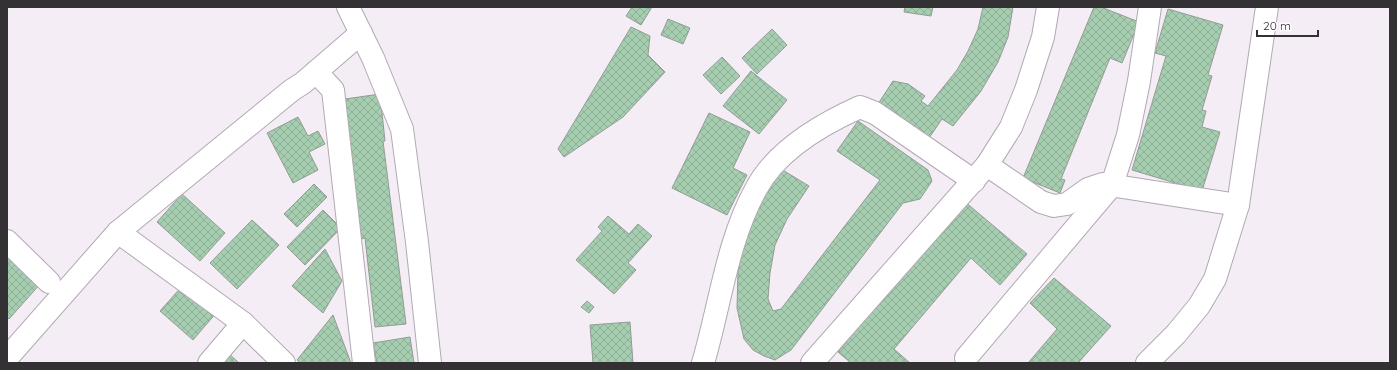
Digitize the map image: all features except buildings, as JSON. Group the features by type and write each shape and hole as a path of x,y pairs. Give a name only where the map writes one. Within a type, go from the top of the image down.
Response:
{"street":[{"path":"348,7 373,58 402,129 417,242 430,363"},
{"path":"821,360 980,173 1011,127 1026,90 1043,37 1048,7"},
{"path":"966,358 1112,185 1128,135 1139,82 1150,7"},
{"path":"1147,363 1176,334 1199,306 1215,279 1238,205 1267,7"},
{"path":"7,358 118,232 292,90 303,83 361,33"},
{"path":"316,72 333,90 364,363"},
{"path":"703,363 721,286 743,216 756,188 770,169 789,149 837,117 860,107 874,113 980,173 1041,202 1054,206 1067,204 1088,189 1103,184 1238,205"},
{"path":"118,232 242,323 284,363"},
{"path":"7,241 49,282"},
{"path":"209,363 242,323"}]}
